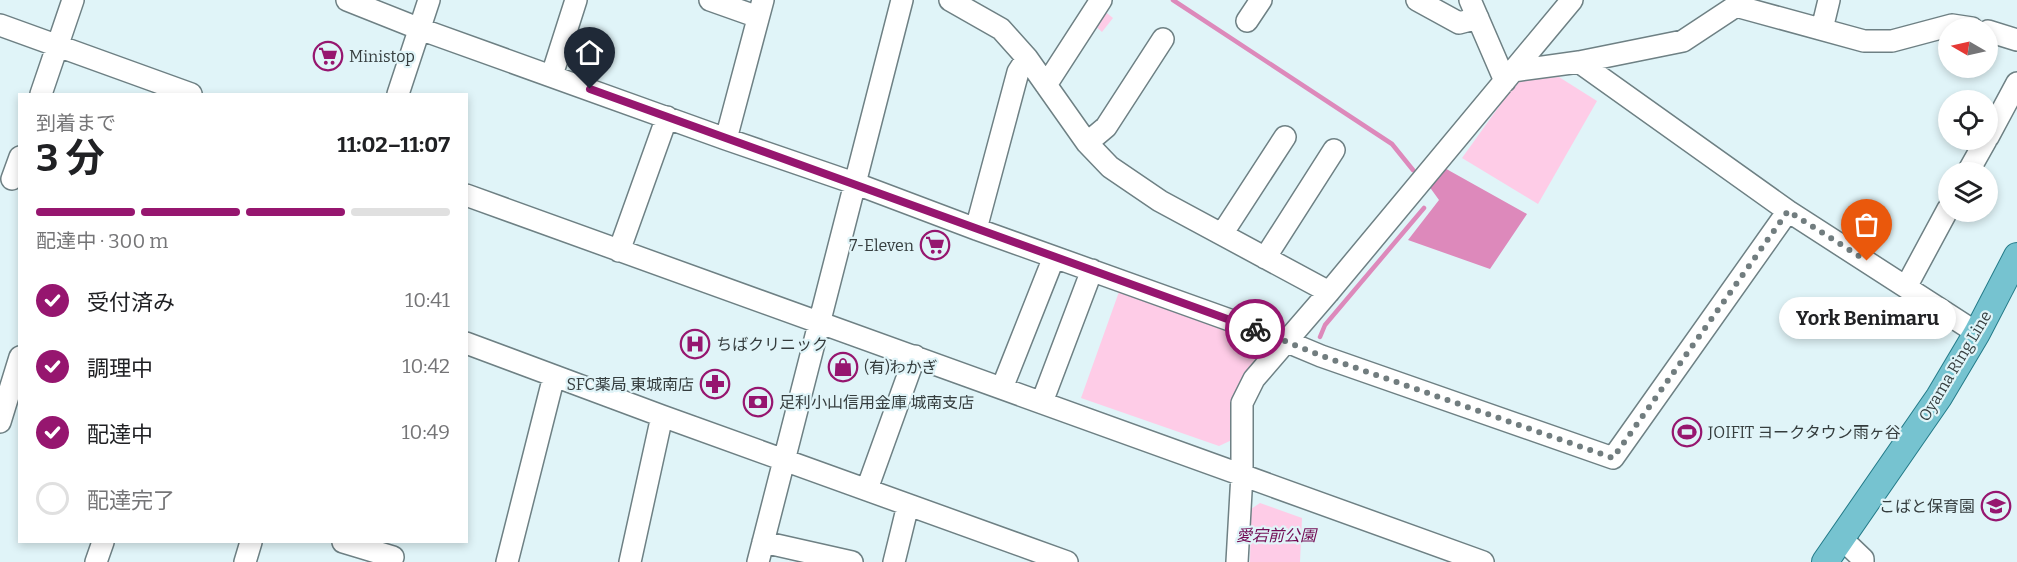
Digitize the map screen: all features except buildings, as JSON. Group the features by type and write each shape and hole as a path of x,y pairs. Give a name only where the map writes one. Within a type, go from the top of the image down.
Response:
{"main road":[{"name":"Oyama Ring Line","path":"1825,562 1939,397 1977,333 2017,256"}],"street":[{"path":"41,93 73,0"},
{"path":"347,0 420,29 854,183 1333,360 1613,458 1788,211"},
{"path":"398,93 429,0"},
{"path":"552,75 576,0"},
{"path":"710,0 761,9 726,139"},
{"path":"852,562 760,552 902,0"},
{"path":"950,0 1001,29 1027,58 1087,144 1110,167 1160,201 1329,292"},
{"path":"1046,85 1101,0"},
{"path":"1247,21 1261,0"},
{"path":"1418,0 1459,23 1474,9 1509,76"},
{"path":"1238,562 1242,403 1254,379 1572,0"},
{"path":"1822,29 1829,0"},
{"path":"1509,76 1683,41 1736,6 1864,41 1892,41 1938,29"},
{"path":"0,25 188,93"},
{"path":"1998,34 2017,40"},
{"path":"1087,144 1106,127 1163,39"},
{"path":"976,229 1018,72 1027,58"},
{"path":"1579,62 1788,211 1977,333"},
{"path":"1998,118 2017,83"},
{"path":"618,251 667,117"},
{"path":"1222,234 1284,137"},
{"path":"1265,258 1334,150"},
{"path":"10,179 18,161"},
{"path":"468,196 1483,562"},
{"path":"1906,287 1941,222"},
{"path":"1002,388 1054,257"},
{"path":"1042,402 1092,270"},
{"path":"468,344 867,489 1029,555 1067,562"},
{"path":"867,489 915,356"},
{"path":"0,422 18,364"},
{"path":"507,562 554,376"},
{"path":"630,562 662,416"},
{"path":"894,562 908,505"},
{"path":"1841,538 1863,559 1863,562"},
{"path":"96,562 103,543"},
{"path":"245,562 251,543"},
{"path":"347,543 394,554"}],"green space":[{"path":"1103,10 1113,18 1102,32 1093,24"},
{"path":"1559,77 1597,101 1538,204 1462,158 1518,80"},
{"path":"1120,289 1261,341 1266,351 1238,385 1235,396 1234,439 1219,446 1081,398"},
{"name":"愛宕前公園","path":"1260,503 1302,518 1300,562 1250,562 1251,509"}],"shaded area":[{"path":"1441,166 1527,214 1490,269 1408,240 1439,200 1426,182"}],"waterway":[{"path":"1173,0 1392,144 1413,170"},
{"path":"1320,337 1325,325 1424,208"}],"way so far":[{"path":"1255,329 1322,356 1613,458 1788,211 1867,261"}],"place":[{"name":"Ministop","path":"328,56"},
{"name":"7-Eleven","path":"935,245"},
{"name":"York Benimaru","path":"1867,261"},
{"name":"ちばクリニック","path":"695,344"},
{"name":"(有)わかぎ","path":"843,367"},
{"name":"SFC薬局 東城南店","path":"715,384"},
{"name":"足利小山信用金庫 城南支店","path":"758,402"},
{"name":"JOIFIT ヨークタウン雨ヶ谷","path":"1687,432"},
{"name":"こばと保育園","path":"1996,506"}],"route":[{"path":"590,89 1255,329"}]}
